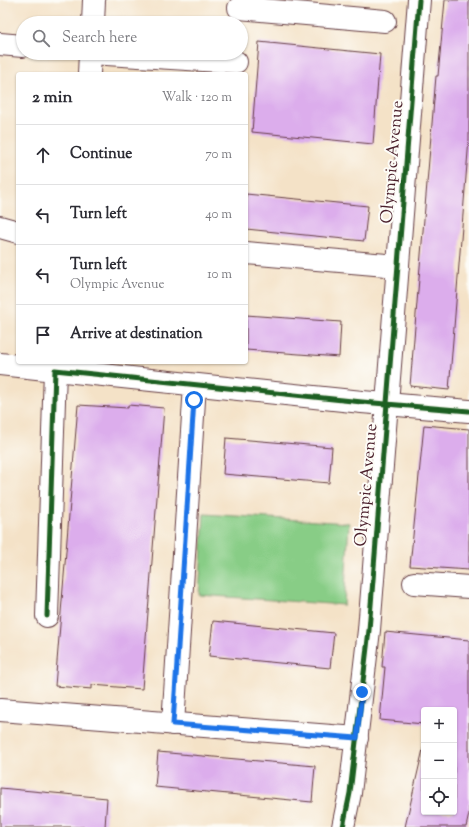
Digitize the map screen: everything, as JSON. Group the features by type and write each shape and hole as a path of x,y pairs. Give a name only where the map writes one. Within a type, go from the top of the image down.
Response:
{"street":[{"path":"93,16 94,0"},
{"name":"Olympic Avenue","path":"343,827 357,738 370,630 420,0"},
{"path":"239,10 385,21"},
{"path":"0,44 16,45"},
{"path":"89,72 90,60"},
{"path":"192,60 236,63"},
{"path":"0,227 16,231"},
{"path":"248,253 398,266"},
{"path":"0,364 195,385 469,411"},
{"path":"47,616 55,370"},
{"path":"173,724 195,385"},
{"path":"414,583 469,587"},
{"path":"0,710 357,738"}],"green space":[{"path":"204,514 349,523 344,605 199,595"}],"building":[{"path":"445,0 469,0 469,139 449,390 410,386 436,76 438,76"},
{"path":"259,42 380,54 373,144 252,132"},
{"path":"248,194 368,206 364,241 248,229"},
{"path":"248,315 341,322 339,357 248,350"},
{"path":"78,405 128,408 128,405 164,408 142,689 92,685 92,689 55,686"},
{"path":"424,425 469,429 469,570 410,566"},
{"path":"226,438 332,447 329,483 223,474"},
{"path":"213,621 334,633 330,668 209,656"},
{"path":"385,632 469,640 469,814 466,827 405,827 421,758 421,815 457,815 457,707 421,707 421,724 380,720 385,667 382,667"},
{"path":"158,752 315,766 312,802 155,787"},
{"path":"0,788 107,798 105,827 0,827"}],"cycle path":[{"path":"343,827 350,793 369,630 419,0"},
{"path":"47,616 55,370 362,402 469,411"}],"route":[{"path":"194,400 173,724 357,738 362,692"}]}
